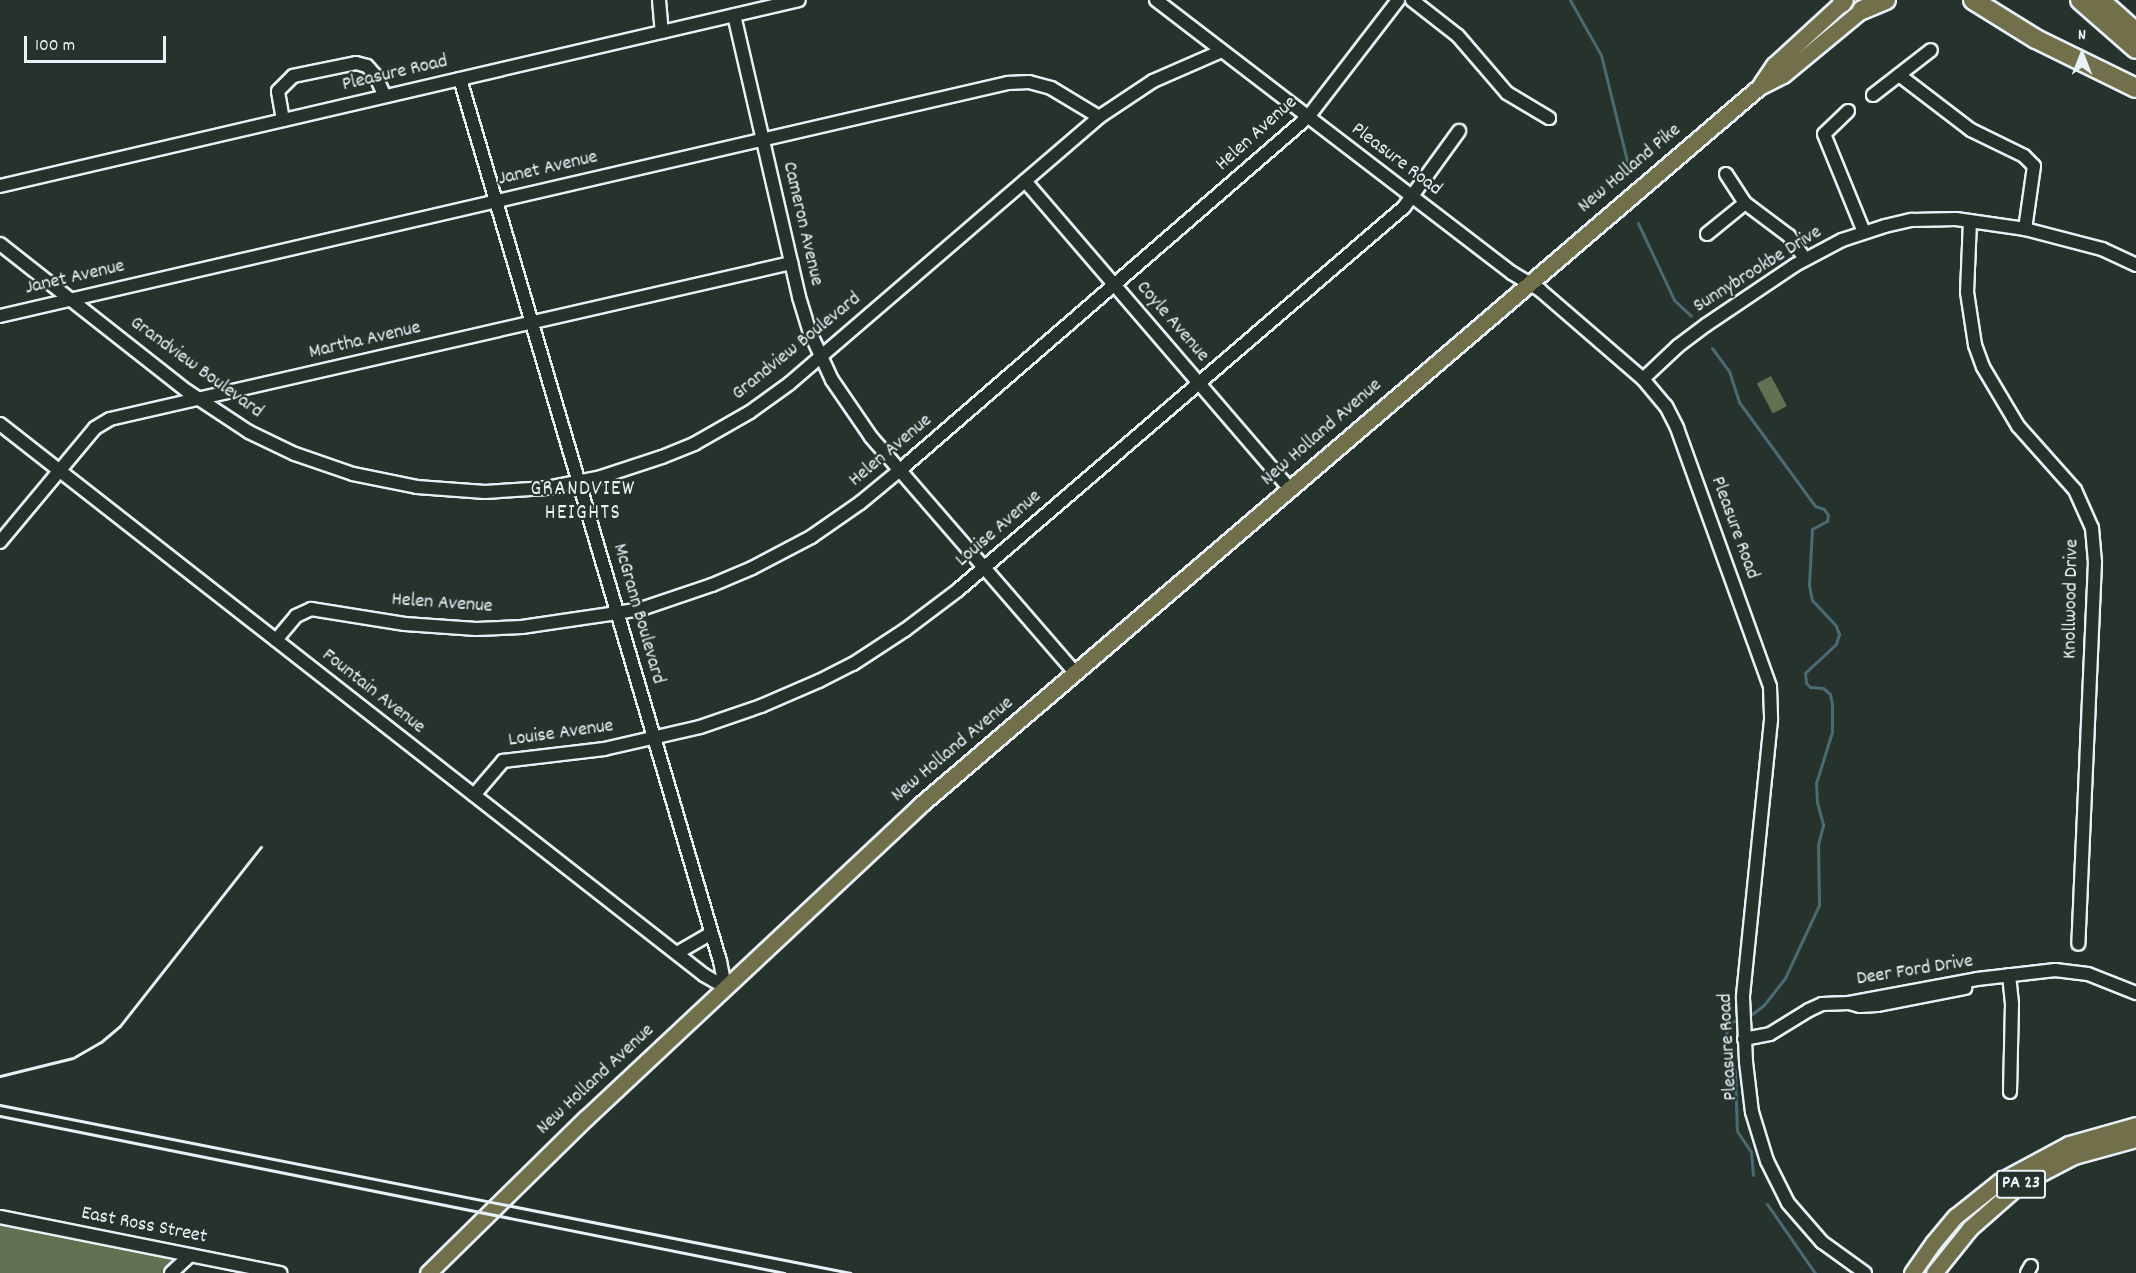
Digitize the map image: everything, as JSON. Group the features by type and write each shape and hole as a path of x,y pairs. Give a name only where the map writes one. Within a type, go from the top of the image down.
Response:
{"highway":[{"path":"1868,5 1886,0"},
{"path":"1973,0 2036,39 2136,88"},
{"path":"2080,0 2136,49"},
{"path":"2100,0 2136,32"}],"main road":[{"name":"New Holland Pike","path":"1759,87 1774,65 1844,1"},
{"name":"New Holland Pike","path":"1529,283 1759,87 1783,75 1868,5"},
{"name":"New Holland Avenue","path":"428,1273 724,987 911,813 1076,674 1529,283"},
{"name":"PA 23","path":"1912,1273 1956,1216 2000,1181 2062,1147 2136,1125"},
{"name":"PA 23","path":"1934,1273 1970,1228 2020,1184 2074,1156 2136,1138"}],"street":[{"path":"659,0 662,32"},
{"name":"Pleasure Road","path":"0,186 799,0"},
{"name":"Pleasure Road","path":"1156,0 1412,196 1540,290 1643,379 1660,397 1677,428 1770,687 1771,720 1744,985 1744,1039 1756,1129 1779,1189 1808,1229 1836,1254 1865,1273"},
{"name":"Helen Avenue","path":"276,640 296,616 311,609 405,624 476,629 522,627 617,613 675,599 776,557 839,519 900,470 1308,117 1398,0"},
{"path":"1412,0 1458,36 1506,93 1549,118"},
{"name":"Cameron Avenue","path":"734,15 799,297 820,357 853,412 900,470 1076,674"},
{"path":"1873,95 1931,50"},
{"name":"Grandview Boulevard","path":"0,244 198,399 249,432 295,454 386,482 440,490 485,492 547,488 627,470 694,444 770,399 1099,117 1154,81 1222,51"},
{"path":"284,120 278,91 287,79 293,76 356,63 367,66 375,75 385,96"},
{"path":"1899,75 1971,130 2024,156 2034,166 2025,229"},
{"name":"McGrann Boulevard","path":"460,79 711,933 724,987"},
{"name":"Janet Avenue","path":"0,316 1019,82 1051,88 1099,117"},
{"path":"1848,111 1824,134 1864,232"},
{"name":"Louise Avenue","path":"474,795 503,761 582,753 654,739 700,727 760,706 853,664 905,630 984,568 1404,207 1459,131"},
{"path":"1726,174 1745,202 1789,236 1805,260"},
{"name":"Coyle Avenue","path":"1025,181 1290,489"},
{"path":"1707,234 1745,202"},
{"name":"Sunnybrookbe Drive","path":"1643,379 1678,346 1706,325 1805,260 1864,232 1912,220 1970,221 2025,229 2085,245 2136,265"},
{"name":"Knollwood Drive","path":"1970,221 1966,292 1972,329 1983,367 2018,426 2076,490 2092,528 2095,562 2078,944"},
{"name":"Martha Avenue","path":"0,543 102,422 791,263"},
{"name":"Fountain Avenue","path":"0,424 676,953 724,987"},
{"path":"676,953 711,933"},
{"name":"Deer Ford Drive","path":"1744,1039 1770,1034 1815,1007 1849,1003 1977,979 1988,980 2038,971 2073,971 2103,978 2136,993"},
{"path":"2009,975 2012,1004 2010,1092"},
{"name":"East Ross Street","path":"0,1217 280,1273"},
{"path":"171,1273 190,1255"}],"green space":[{"path":"1771,376 1787,406 1773,414 1757,384"},
{"path":"0,1217 190,1255 171,1273 0,1273"}],"waterway":[{"path":"1570,0 1601,55 1629,169"},
{"path":"1638,223 1674,300 1691,316"},
{"path":"1712,348 1729,371 1739,402 1815,506 1824,509 1828,515 1827,521 1812,529 1809,585 1812,600 1836,626 1839,634 1836,644 1805,673 1806,683 1810,687 1823,688 1830,694 1832,704 1832,732 1816,783 1817,802 1823,825 1818,845 1819,905 1785,978 1764,1005 1748,1017"},
{"path":"1737,1020 1732,1022 1727,1030 1723,1047 1735,1072 1737,1131 1751,1152 1753,1175"},
{"path":"1767,1204 1815,1273"}],"railway":[{"path":"0,1076 73,1058 101,1042 120,1026 261,847"},
{"path":"0,1105 851,1273"},
{"path":"0,1116 784,1273"}],"district":[{"name":"GRANDVIEW HEIGHTS","path":"583,502"}]}
